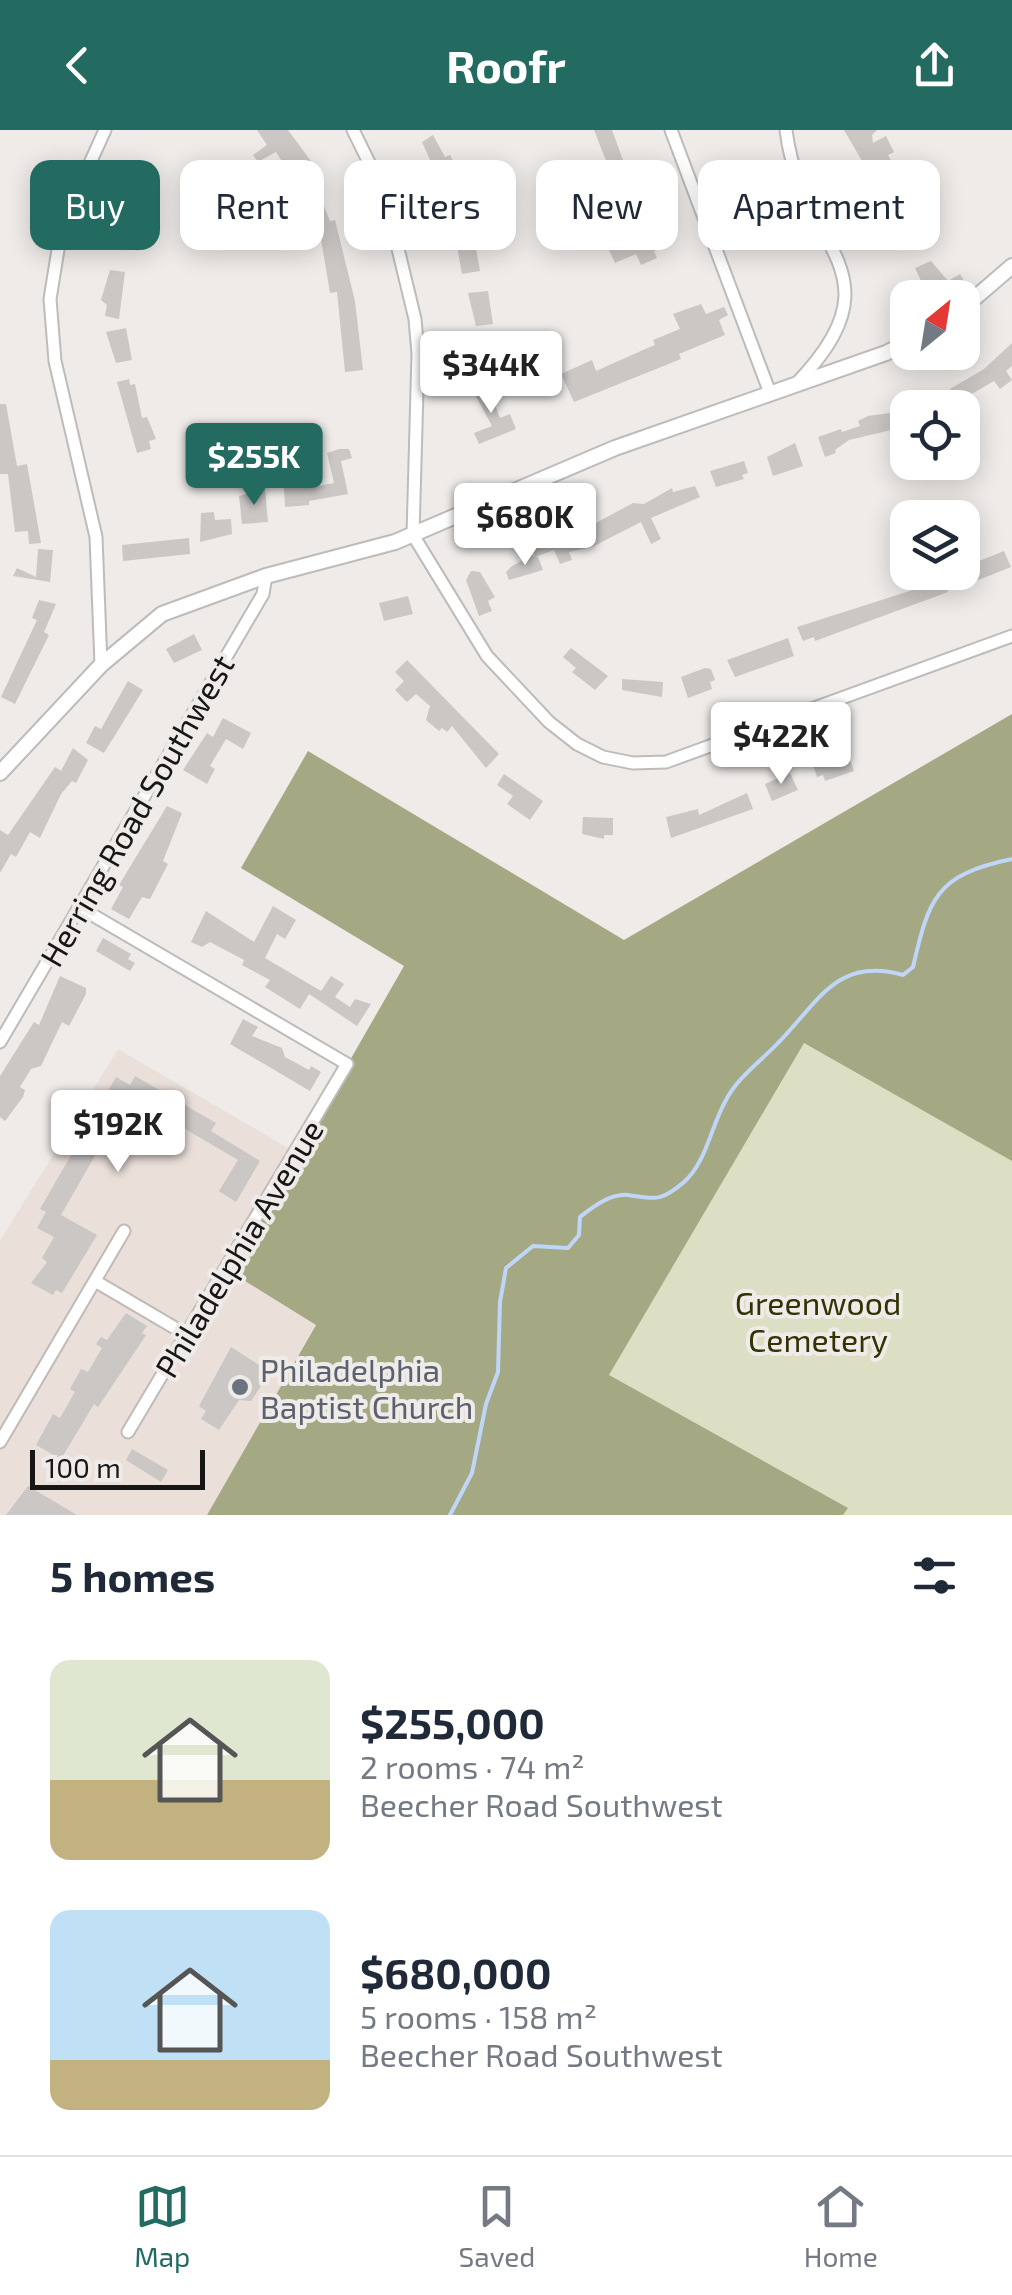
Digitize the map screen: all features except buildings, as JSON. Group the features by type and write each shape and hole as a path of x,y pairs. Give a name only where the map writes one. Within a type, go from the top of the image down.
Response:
{"street":[{"path":"100,665 96,538 86,477 54,360 50,300 68,207 105,130"},
{"path":"353,130 385,195 415,319 418,354 413,535 460,618 517,691 578,744 603,757 634,763 666,762 1012,636"},
{"path":"671,130 770,393"},
{"path":"786,130 795,177 839,262 846,300 834,340 796,384"},
{"path":"980,294 1012,266"},
{"path":"0,773 100,665 162,614 266,576 413,535 615,448 890,349"},
{"name":"Herring Road Southwest","path":"0,1042 263,594 266,576"},
{"name":"Philadelphia Avenue","path":"79,907 347,1064 128,1432"},
{"path":"0,1442 124,1231"},
{"path":"95,1281 186,1335"}],"shaded area":[{"path":"118,1049 297,1153 316,1324 207,1515 0,1515 0,1241"}],"green space":[{"path":"1012,714 1012,1161 804,1043 609,1375 848,1508 843,1515 207,1515 316,1325 229,1271 404,966 241,868 308,751 624,940"},
{"name":"Greenwood Cemetery","path":"1012,903 1012,1515 554,1515 550,1398 769,1022"}],"waterway":[{"path":"450,1515 472,1473 486,1404 498,1372 500,1302 506,1268 533,1246 568,1248 579,1235 580,1217 609,1198 658,1198 684,1182 698,1164 731,1092 817,999 830,987 861,972 903,975 913,967 931,907 951,882 986,865 1012,859"}],"place":[{"name":"Philadelphia Baptist Church","path":"240,1387"}]}
